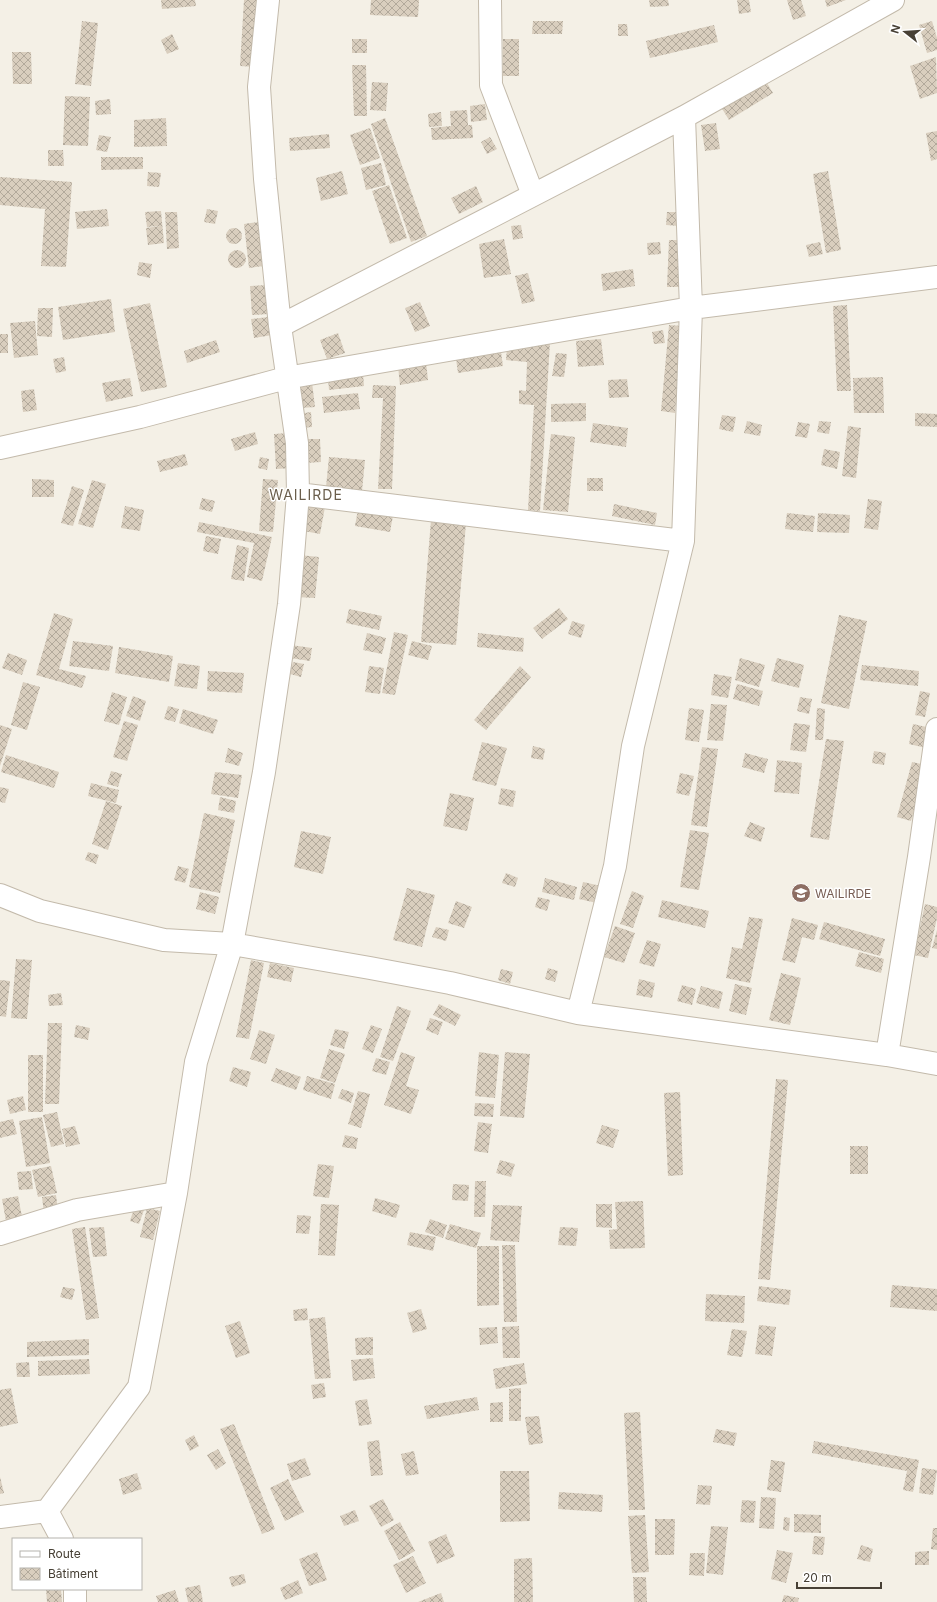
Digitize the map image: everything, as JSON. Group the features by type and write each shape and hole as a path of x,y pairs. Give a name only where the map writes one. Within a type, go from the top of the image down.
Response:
{"street":[{"path":"0,1517 47,1511 139,1387 176,1193 196,1062 232,944 267,757 289,604 298,494 297,443 286,378 280,326 265,179 259,87 268,0"},
{"path":"490,0 490,85 533,195"},
{"path":"280,326 684,117 893,0"},
{"path":"578,1013 615,866 633,746 683,541 691,308 684,117"},
{"path":"0,448 140,417 286,378 691,308 937,277"},
{"path":"298,494 683,541"},
{"path":"887,1056 919,857 937,729"},
{"path":"0,895 40,911 164,940 232,944 450,983 578,1013 937,1064"},
{"path":"0,1234 77,1210 176,1193"},
{"path":"47,1511 61,1538"},
{"path":"75,1590 75,1602"}],"building":[{"path":"161,0 195,0 196,6 162,9"},
{"path":"244,0 259,0 255,67 240,66"},
{"path":"371,0 419,0 418,17 370,15"},
{"path":"649,0 668,0 669,6 650,7"},
{"path":"737,0 749,0 751,12 739,14"},
{"path":"787,0 801,0 806,16 793,20"},
{"path":"825,0 846,0 827,7"},
{"path":"82,21 98,23 91,86 75,84"},
{"path":"533,21 563,21 562,34 532,34"},
{"path":"932,21 937,38 937,50 927,53 919,25"},
{"path":"618,24 627,24 628,36 618,36"},
{"path":"714,25 718,42 650,58 646,41"},
{"path":"172,34 179,49 167,54 161,40"},
{"path":"352,39 367,39 367,53 352,53"},
{"path":"503,39 519,39 519,76 503,76"},
{"path":"12,52 31,52 32,84 13,84"},
{"path":"936,57 937,93 920,99 910,66"},
{"path":"352,65 366,65 367,116 354,116"},
{"path":"765,80 773,93 729,120 721,107"},
{"path":"372,82 388,83 386,111 370,110"},
{"path":"65,96 90,97 88,146 63,145"},
{"path":"110,99 111,114 96,115 95,101"},
{"path":"485,104 487,120 471,122 470,106"},
{"path":"467,110 468,125 472,125 473,138 432,140 431,128 451,126 450,111"},
{"path":"441,112 442,126 429,127 428,114"},
{"path":"166,118 167,146 134,147 134,120"},
{"path":"385,118 427,236 411,242 371,124"},
{"path":"716,123 720,149 705,151 701,125"},
{"path":"370,128 380,158 360,165 350,135"},
{"path":"937,131 937,159 931,161 926,133"},
{"path":"329,134 330,148 290,151 289,138"},
{"path":"99,135 111,137 107,152 96,150"},
{"path":"490,137 497,149 487,154 481,142"},
{"path":"48,150 63,150 64,166 48,166"},
{"path":"101,157 143,157 143,169 101,170"},
{"path":"381,163 386,185 366,190 361,168"},
{"path":"342,171 348,194 321,201 316,178"},
{"path":"828,171 841,250 826,253 813,174"},
{"path":"148,172 161,173 159,187 147,186"},
{"path":"0,177 72,182 66,267 41,266 45,209 0,205"},
{"path":"389,185 407,238 390,244 372,191"},
{"path":"476,186 483,202 459,214 451,198"},
{"path":"107,209 109,226 77,229 75,212"},
{"path":"207,209 218,211 215,224 204,222"},
{"path":"161,211 164,243 148,245 146,228 160,226 147,227 145,212"},
{"path":"165,212 177,212 179,248 167,249"},
{"path":"667,212 679,212 679,226 666,225"},
{"path":"266,221 271,265 249,268 244,224"},
{"path":"521,225 523,238 513,240 511,226"},
{"path":"231,228 237,228 242,233 240,242 237,244 231,244 226,239 226,233"},
{"path":"504,239 511,274 484,278 479,244"},
{"path":"669,240 682,240 680,287 667,287"},
{"path":"660,242 661,254 648,255 647,243"},
{"path":"820,242 823,254 809,257 806,245"},
{"path":"233,250 241,250 246,255 244,266 241,268 233,268 228,263 228,255"},
{"path":"139,262 152,264 150,278 137,275"},
{"path":"633,269 635,286 603,291 601,274"},
{"path":"528,273 535,301 522,304 515,276"},
{"path":"267,285 269,314 252,315 250,286"},
{"path":"111,299 115,332 63,340 58,307"},
{"path":"420,302 430,326 415,332 405,308"},
{"path":"150,303 167,387 141,392 123,309"},
{"path":"847,305 851,391 837,391 833,306"},
{"path":"38,308 53,308 52,337 37,336"},
{"path":"268,317 272,335 254,338 251,319"},
{"path":"35,321 38,355 14,358 10,323"},
{"path":"669,325 682,326 675,413 661,411"},
{"path":"663,330 665,343 654,344 652,332"},
{"path":"338,333 345,353 327,359 320,340"},
{"path":"0,334 8,334 8,353 0,353"},
{"path":"601,339 604,365 578,367 576,341"},
{"path":"216,340 220,352 187,363 184,351"},
{"path":"526,341 550,342 540,511 528,510 534,405 519,404 519,390 526,391 527,362 506,360 507,347 525,348"},
{"path":"501,352 503,366 458,373 456,359"},
{"path":"556,353 567,354 564,377 552,376"},
{"path":"64,357 66,371 56,373 53,359"},
{"path":"426,362 428,380 400,385 398,366"},
{"path":"363,374 364,386 329,390 328,377"},
{"path":"883,377 884,413 854,413 853,378"},
{"path":"130,378 133,396 106,402 102,383"},
{"path":"627,379 629,397 609,398 608,380"},
{"path":"312,382 315,407 301,408 299,383"},
{"path":"373,385 396,386 392,489 378,489 383,398 372,398"},
{"path":"34,389 37,410 23,412 21,391"},
{"path":"358,393 360,409 324,413 322,397"},
{"path":"586,403 586,421 551,422 551,404"},
{"path":"311,412 312,427 300,428 299,414"},
{"path":"915,413 937,414 937,427 915,426"},
{"path":"722,415 736,417 733,432 719,429"},
{"path":"747,421 762,425 760,436 744,433"},
{"path":"819,421 831,422 829,434 817,432"},
{"path":"798,422 810,424 807,438 795,436"},
{"path":"593,423 628,428 626,447 590,442"},
{"path":"848,426 861,428 856,478 842,476"},
{"path":"255,432 258,444 235,451 231,439"},
{"path":"288,433 291,468 276,469 274,434"},
{"path":"551,434 575,437 568,512 543,510"},
{"path":"304,439 320,439 321,462 306,463"},
{"path":"824,449 840,452 837,469 821,465"},
{"path":"185,454 188,465 160,472 157,461"},
{"path":"260,457 269,459 267,470 258,468"},
{"path":"329,457 365,460 362,491 326,487"},
{"path":"587,478 603,478 603,491 587,491"},
{"path":"32,479 54,480 54,497 32,497"},
{"path":"263,479 278,480 273,532 259,531"},
{"path":"92,480 106,484 93,528 78,524"},
{"path":"72,486 84,490 73,526 61,523"},
{"path":"202,498 215,501 212,512 199,509"},
{"path":"868,499 882,501 878,530 864,528"},
{"path":"359,504 394,510 390,532 355,526"},
{"path":"614,504 657,513 655,525 612,516"},
{"path":"309,505 325,507 320,534 304,531"},
{"path":"125,506 144,510 140,531 121,528"},
{"path":"787,513 815,516 813,532 785,529"},
{"path":"818,513 850,515 849,533 817,532"},
{"path":"431,520 466,523 456,645 421,642"},
{"path":"199,522 272,537 262,581 247,577 254,543 197,532"},
{"path":"206,536 221,539 218,554 203,551"},
{"path":"237,545 249,548 244,581 231,579"},
{"path":"299,555 319,557 315,598 296,597"},
{"path":"559,608 568,619 542,639 533,628"},
{"path":"349,609 382,616 379,630 346,623"},
{"path":"54,613 73,619 59,669 86,676 82,688 36,675"},
{"path":"839,615 867,621 849,709 821,703"},
{"path":"572,621 585,625 581,638 568,634"},
{"path":"394,632 408,635 395,695 382,693"},
{"path":"367,633 386,638 382,654 363,650"},
{"path":"478,633 524,638 523,652 477,647"},
{"path":"73,641 113,646 109,671 69,666"},
{"path":"412,641 432,646 428,660 408,655"},
{"path":"291,645 312,648 310,661 290,658"},
{"path":"119,647 173,656 169,682 115,673"},
{"path":"8,653 27,660 22,675 2,668"},
{"path":"740,658 765,665 759,687 735,680"},
{"path":"777,658 804,665 799,688 771,681"},
{"path":"293,662 304,664 301,677 290,674"},
{"path":"178,663 200,666 197,689 174,686"},
{"path":"862,665 919,671 918,686 860,680"},
{"path":"369,666 384,668 380,694 365,692"},
{"path":"520,666 531,677 486,730 474,720"},
{"path":"208,671 244,673 242,693 207,691"},
{"path":"714,674 732,677 728,698 711,695"},
{"path":"23,682 40,687 27,730 11,725"},
{"path":"737,684 763,691 759,706 733,699"},
{"path":"920,691 930,693 925,717 915,715"},
{"path":"112,692 127,697 119,725 104,721"},
{"path":"133,696 146,701 140,721 126,716"},
{"path":"800,697 812,699 809,714 797,711"},
{"path":"711,704 727,705 723,741 707,740"},
{"path":"168,706 179,709 175,722 164,719"},
{"path":"689,708 704,710 699,742 685,740"},
{"path":"817,708 825,709 823,740 815,740"},
{"path":"183,709 218,720 213,734 179,723"},
{"path":"124,721 138,725 127,761 113,757"},
{"path":"794,723 810,725 806,752 790,750"},
{"path":"913,724 931,728 926,748 909,744"},
{"path":"0,725 12,729 0,766"},
{"path":"826,739 844,741 829,840 810,837"},
{"path":"482,742 507,748 496,786 472,780"},
{"path":"533,746 545,749 543,760 531,758"},
{"path":"702,747 718,749 707,827 691,825"},
{"path":"228,748 243,753 239,766 225,762"},
{"path":"874,751 886,753 884,765 872,763"},
{"path":"745,753 768,759 764,773 742,767"},
{"path":"6,755 59,772 54,788 1,772"},
{"path":"777,760 802,763 799,794 774,792"},
{"path":"912,762 926,765 911,821 897,817"},
{"path":"111,771 122,774 118,787 107,784"},
{"path":"215,772 242,775 238,798 211,794"},
{"path":"680,773 694,776 689,796 676,793"},
{"path":"91,783 119,790 116,803 88,796"},
{"path":"0,787 9,789 5,803 0,802"},
{"path":"501,788 516,791 513,807 498,804"},
{"path":"450,793 474,798 467,831 443,826"},
{"path":"220,797 236,801 234,813 218,810"},
{"path":"106,801 122,806 108,850 92,844"},
{"path":"204,813 235,820 220,893 189,887"},
{"path":"750,822 765,828 761,842 744,836"},
{"path":"690,830 709,833 699,890 680,887"},
{"path":"301,831 331,837 323,874 294,867"},
{"path":"88,852 99,855 96,864 85,860"},
{"path":"178,866 189,869 185,883 174,880"},
{"path":"506,873 518,878 515,887 502,883"},
{"path":"545,878 577,887 574,900 542,892"},
{"path":"583,882 601,886 597,903 579,899"},
{"path":"407,888 435,895 422,947 393,940"},
{"path":"632,891 644,896 633,928 620,924"},
{"path":"200,892 219,897 215,914 196,909"},
{"path":"538,897 550,900 547,911 535,907"},
{"path":"662,900 709,911 705,928 658,917"},
{"path":"456,901 472,907 464,928 448,923"},
{"path":"925,904 937,907 937,918 928,958 914,955"},
{"path":"749,917 763,919 750,983 726,978 732,947 742,949"},
{"path":"792,918 818,925 814,940 802,937 795,963 782,960"},
{"path":"824,922 885,939 880,956 819,939"},
{"path":"615,926 635,933 624,963 604,957"},
{"path":"436,927 449,930 446,941 432,937"},
{"path":"937,930 937,949 932,948"},
{"path":"647,940 661,944 654,967 639,963"},
{"path":"859,952 884,959 881,973 855,966"},
{"path":"16,959 32,960 27,1019 11,1018"},
{"path":"251,960 264,963 249,1039 236,1037"},
{"path":"270,963 294,968 291,982 267,977"},
{"path":"548,968 558,971 555,982 545,979"},
{"path":"501,969 513,972 510,984 498,980"},
{"path":"781,973 801,978 790,1025 769,1020"},
{"path":"639,979 655,983 652,998 636,995"},
{"path":"0,980 10,981 6,1017 0,1016"},
{"path":"735,984 752,988 746,1015 729,1011"},
{"path":"682,985 696,989 692,1005 677,1001"},
{"path":"701,986 723,992 719,1009 696,1003"},
{"path":"61,993 63,1005 49,1006 48,995"},
{"path":"439,1004 461,1015 455,1026 433,1015"},
{"path":"397,1006 411,1011 393,1061 380,1057"},
{"path":"430,1018 443,1022 438,1035 426,1030"},
{"path":"48,1023 62,1023 59,1104 45,1104"},
{"path":"76,1025 90,1028 88,1040 74,1037"},
{"path":"371,1025 382,1029 373,1053 362,1049"},
{"path":"335,1029 349,1032 344,1049 330,1045"},
{"path":"259,1030 275,1035 266,1064 250,1059"},
{"path":"329,1049 345,1054 335,1083 320,1078"},
{"path":"401,1052 415,1057 406,1086 419,1090 411,1114 384,1105"},
{"path":"479,1052 499,1055 495,1098 475,1096"},
{"path":"505,1052 530,1054 524,1118 500,1116"},
{"path":"28,1055 43,1055 43,1112 28,1112"},
{"path":"376,1058 390,1062 386,1075 372,1071"},
{"path":"233,1067 251,1072 247,1087 229,1081"},
{"path":"276,1068 301,1077 296,1090 271,1081"},
{"path":"307,1076 335,1084 331,1099 303,1090"},
{"path":"776,1079 788,1080 770,1280 758,1279"},
{"path":"342,1089 354,1093 351,1103 338,1098"},
{"path":"358,1091 370,1094 361,1128 348,1124"},
{"path":"680,1092 683,1175 668,1176 664,1093"},
{"path":"23,1096 26,1110 10,1114 7,1100"},
{"path":"475,1103 494,1104 493,1117 474,1116"},
{"path":"57,1112 64,1144 51,1147 43,1115"},
{"path":"42,1117 50,1163 26,1167 19,1121"},
{"path":"13,1119 17,1134 0,1138 0,1122"},
{"path":"478,1122 492,1124 488,1153 474,1151"},
{"path":"602,1125 619,1130 613,1148 596,1143"},
{"path":"75,1126 80,1144 66,1147 62,1129"},
{"path":"345,1135 358,1138 356,1149 342,1147"},
{"path":"850,1146 868,1146 868,1174 850,1174"},
{"path":"500,1160 515,1164 511,1177 496,1173"},
{"path":"318,1164 334,1166 329,1198 313,1196"},
{"path":"51,1166 57,1193 38,1197 32,1170"},
{"path":"31,1171 33,1189 19,1190 17,1172"},
{"path":"475,1181 486,1181 485,1217 474,1217"},
{"path":"453,1184 469,1185 468,1201 452,1200"},
{"path":"56,1195 58,1212 44,1213 42,1197"},
{"path":"18,1196 22,1217 6,1221 2,1199"},
{"path":"375,1198 400,1205 396,1218 372,1211"},
{"path":"643,1201 645,1248 610,1249 609,1230 617,1229 615,1202"},
{"path":"321,1204 339,1205 335,1256 318,1255"},
{"path":"596,1204 612,1204 612,1228 596,1227"},
{"path":"493,1205 522,1206 519,1242 490,1240"},
{"path":"134,1208 144,1210 139,1224 130,1221"},
{"path":"147,1208 160,1211 153,1240 140,1237"},
{"path":"297,1215 311,1216 309,1234 296,1233"},
{"path":"430,1219 447,1225 443,1238 425,1232"},
{"path":"450,1224 481,1233 476,1248 445,1239"},
{"path":"85,1227 99,1318 86,1320 72,1229"},
{"path":"104,1227 107,1256 93,1257 89,1228"},
{"path":"560,1227 578,1228 576,1246 558,1245"},
{"path":"410,1232 436,1237 433,1251 407,1245"},
{"path":"502,1245 515,1245 517,1322 504,1322"},
{"path":"477,1246 499,1246 499,1305 477,1306"},
{"path":"892,1285 937,1289 937,1311 890,1307"},
{"path":"759,1286 791,1290 789,1305 757,1301"},
{"path":"63,1287 75,1289 72,1300 60,1297"},
{"path":"706,1294 745,1296 744,1323 705,1321"},
{"path":"307,1308 308,1320 294,1321 293,1310"},
{"path":"421,1309 427,1329 413,1333 407,1313"},
{"path":"325,1317 331,1378 315,1379 309,1319"},
{"path":"240,1321 250,1353 236,1358 225,1326"},
{"path":"759,1325 776,1327 772,1356 755,1354"},
{"path":"519,1326 520,1358 503,1358 502,1327"},
{"path":"497,1327 498,1343 480,1345 479,1328"},
{"path":"732,1329 747,1331 742,1357 727,1355"},
{"path":"373,1337 373,1355 356,1355 355,1338"},
{"path":"89,1339 89,1355 27,1357 27,1342"},
{"path":"373,1358 375,1378 353,1381 351,1360"},
{"path":"89,1359 90,1374 38,1376 38,1361"},
{"path":"29,1362 30,1377 17,1377 16,1363"},
{"path":"524,1363 527,1384 496,1389 493,1369"},
{"path":"324,1383 326,1397 313,1399 311,1385"},
{"path":"11,1388 18,1423 0,1427 0,1390"},
{"path":"521,1388 521,1421 509,1421 509,1389"},
{"path":"477,1397 479,1410 427,1419 424,1406"},
{"path":"367,1399 372,1424 359,1426 355,1401"},
{"path":"503,1402 503,1422 490,1422 490,1403"},
{"path":"640,1412 645,1510 629,1510 624,1413"},
{"path":"539,1416 543,1443 529,1445 525,1417"},
{"path":"234,1424 275,1529 262,1534 220,1429"},
{"path":"716,1429 737,1433 734,1446 713,1442"},
{"path":"194,1435 199,1446 190,1451 185,1440"},
{"path":"379,1440 383,1475 371,1476 367,1442"},
{"path":"814,1441 919,1460 913,1492 903,1490 907,1471 812,1453"},
{"path":"218,1449 226,1463 216,1470 207,1455"},
{"path":"414,1451 419,1474 406,1476 401,1454"},
{"path":"305,1458 311,1475 292,1481 287,1464"},
{"path":"771,1460 785,1462 781,1492 767,1490"},
{"path":"922,1468 937,1470 933,1495 919,1493"},
{"path":"500,1471 529,1471 530,1521 500,1522"},
{"path":"137,1473 142,1489 123,1495 119,1479"},
{"path":"0,1477 4,1493 0,1494"},
{"path":"288,1479 304,1512 285,1521 270,1488"},
{"path":"698,1485 712,1486 710,1505 696,1504"},
{"path":"559,1492 603,1495 602,1512 558,1509"},
{"path":"761,1497 776,1498 774,1529 759,1528"},
{"path":"383,1499 394,1520 381,1527 369,1506"},
{"path":"742,1500 756,1501 754,1523 740,1522"},
{"path":"355,1510 359,1521 344,1526 340,1516"},
{"path":"794,1514 821,1515 821,1533 794,1532"},
{"path":"645,1515 649,1572 632,1573 628,1516"},
{"path":"784,1517 790,1518 789,1531 783,1530"},
{"path":"655,1519 675,1519 674,1555 655,1555"},
{"path":"400,1522 415,1551 399,1560 384,1531"},
{"path":"711,1526 728,1527 723,1575 706,1573"},
{"path":"933,1528 937,1528 937,1550 931,1549"},
{"path":"446,1534 455,1556 437,1564 428,1542"},
{"path":"814,1536 825,1537 823,1555 812,1554"},
{"path":"861,1545 873,1549 870,1562 857,1559"},
{"path":"777,1550 793,1553 786,1583 771,1579"},
{"path":"929,1551 929,1565 915,1565 915,1552"},
{"path":"317,1552 327,1580 309,1586 299,1559"},
{"path":"690,1553 705,1553 704,1576 689,1575"},
{"path":"413,1556 426,1583 406,1593 393,1565"},
{"path":"532,1558 533,1602 514,1602 514,1559"},
{"path":"244,1574 246,1583 232,1587 229,1577"},
{"path":"633,1577 646,1577 647,1602 634,1602"},
{"path":"298,1580 303,1593 285,1600 280,1588"},
{"path":"200,1585 203,1602 188,1602 185,1588"},
{"path":"46,1590 61,1590 62,1602 47,1602"},
{"path":"175,1590 179,1602 158,1602 156,1596"},
{"path":"441,1593 444,1602 418,1602"},
{"path":"784,1595 799,1598 798,1602 782,1602"}],"place":[{"name":"WAILIRDE","path":"801,893"}],"district":[{"name":"WAILIRDE","path":"306,494"}]}
